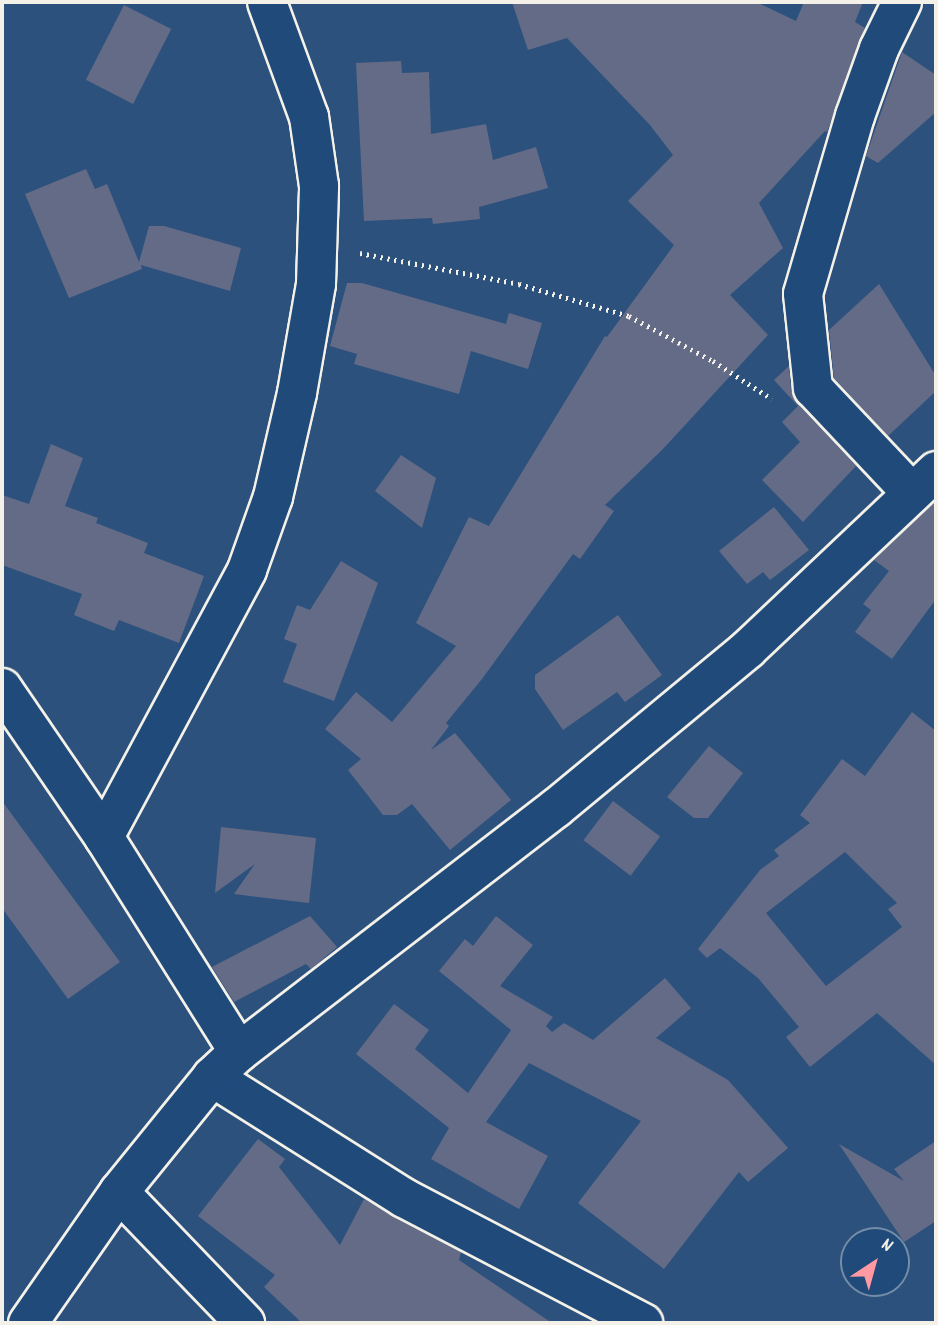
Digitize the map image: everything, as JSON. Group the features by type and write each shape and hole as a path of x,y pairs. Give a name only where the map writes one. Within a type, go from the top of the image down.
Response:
{"street":[{"path":"104,837 247,570 273,497 297,393 316,284 319,186 309,117 267,2"},
{"path":"28,1323 119,1192 226,1064 556,808 748,649 924,482 813,388 803,293 855,116 880,49 902,2"},
{"path":"2,688 104,837 226,1064 404,1198 643,1323"},
{"path":"119,1192 246,1323"}],"path":[{"path":"317,245 519,284 629,316 713,361 775,401 813,388"}],"building":[{"path":"512,2 756,2 796,21 804,2 863,2 855,22 865,28 827,132 825,131 759,203 783,248 730,295 768,335 663,449 605,505 614,511 580,559 573,554 482,679 446,723 449,726 431,750 455,733 511,800 450,850 412,804 397,815 383,815 348,770 361,759 325,729 356,692 392,722 456,646 416,623 469,517 489,526 605,336 607,337 674,245 628,201 673,155 650,125 567,38 528,50"},
{"path":"124,5 171,29 133,104 86,80"},
{"path":"902,52 936,75 936,112 878,163 866,156"},
{"path":"401,61 402,73 429,72 431,134 486,124 493,160 536,147 548,188 479,207 480,219 433,224 432,218 364,221 356,63"},
{"path":"86,169 95,189 107,184 139,262 149,226 164,226 241,248 230,291 141,265 142,269 69,298 25,194"},
{"path":"347,283 362,283 506,324 509,313 542,323 528,369 471,351 459,394 354,364 357,354 330,346"},
{"path":"879,284 936,376 936,391 888,436 834,378 829,330"},
{"path":"789,366 791,390 797,403 856,466 803,522 762,480 800,442 782,422 798,406 774,380"},
{"path":"51,444 83,458 65,506 98,518 96,523 148,543 144,553 204,576 179,643 119,620 114,631 74,615 82,594 2,565 2,495 29,504"},
{"path":"401,455 436,478 422,528 375,491"},
{"path":"936,501 936,599 892,659 855,632 871,610 863,604 889,571 874,560"},
{"path":"774,507 809,550 770,580 763,572 747,584 719,551"},
{"path":"341,561 378,583 334,701 283,682 297,644 284,639 297,605 310,610"},
{"path":"618,615 662,675 625,702 617,692 563,730 535,689 535,675"},
{"path":"912,712 936,731 936,1065 877,1013 810,1067 786,1037 799,1027 758,978 720,948 707,958 698,949 760,870 779,856 774,850 810,823 800,815 842,759 865,776","holes":["845,852 897,903 888,909 902,927 826,986 766,913"]},
{"path":"709,746 743,773 708,818 694,818 667,797"},
{"path":"2,801 120,962 68,999 2,908"},
{"path":"613,801 660,837 631,876 584,840"},
{"path":"221,827 316,838 309,903 234,894 255,864 215,893"},
{"path":"310,916 337,947 311,969 306,964 234,1002 212,967"},
{"path":"496,916 533,945 500,986 553,1017 546,1026 552,1032 564,1023 593,1040 665,978 691,1008 656,1038 728,1080 788,1148 748,1182 739,1172 664,1269 578,1203 641,1121 529,1063 486,1122 548,1156 519,1209 431,1159 449,1128 356,1054 394,1004 429,1030 415,1049 468,1093 511,1030 439,971 465,939 473,946"},
{"path":"258,1139 285,1159 279,1167 340,1245 364,1199 461,1252 459,1260 552,1323 302,1323 264,1287 275,1275 198,1216"},
{"path":"936,1141 936,1221 910,1238 910,1227 894,1227 839,1144 904,1181 894,1169"}]}
